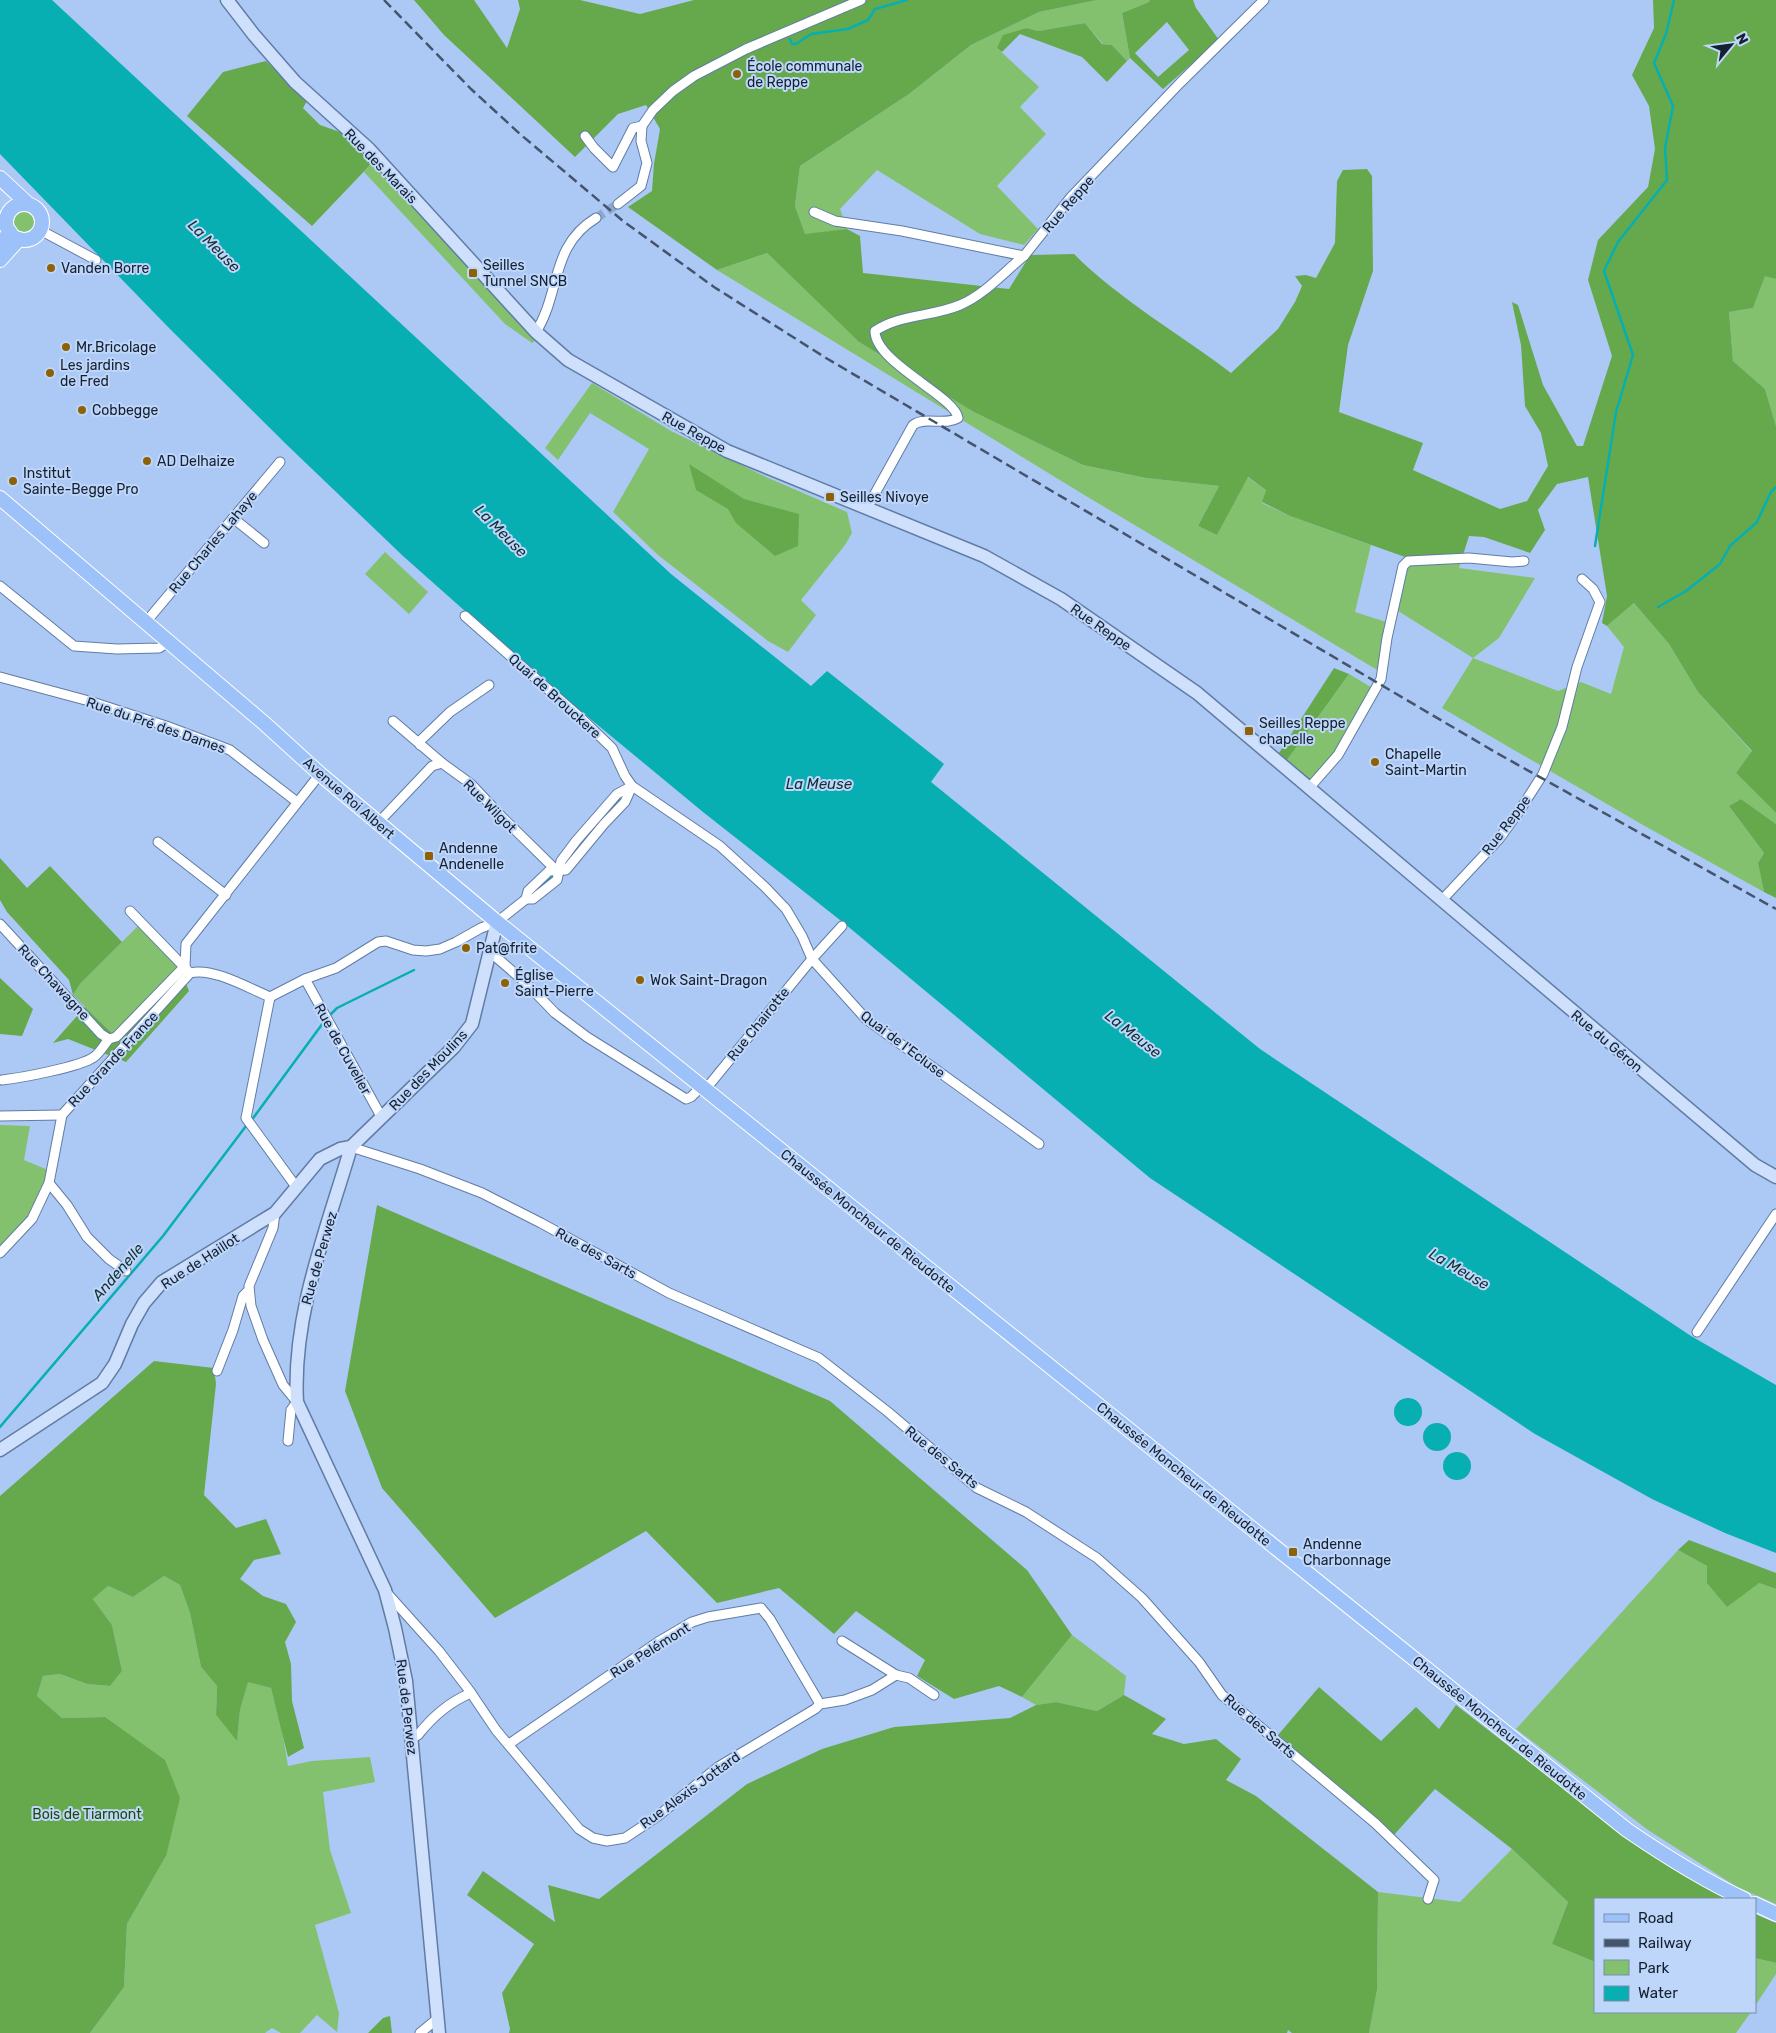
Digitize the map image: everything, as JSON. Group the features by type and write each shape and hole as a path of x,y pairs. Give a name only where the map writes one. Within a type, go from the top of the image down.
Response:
{"main road":[{"name":"Rue des Marais","path":"227,0 254,35 295,82 369,150 536,332"},
{"path":"0,244 14,235 31,238 40,230 42,217 39,212 2,180"},
{"path":"2,180 9,194 12,210"},
{"path":"14,235 7,223 8,216 16,206 28,204"},
{"path":"0,260 14,235"},
{"name":"Rue Reppe","path":"536,332 568,360 727,451 984,556 1061,599 1197,693 1310,787 1441,901"},
{"name":"Avenue Roi Albert","path":"0,498 378,823 496,922 703,1089"},
{"name":"Rue du Géron","path":"1441,901 1755,1165 1776,1177"},
{"name":"Rue des Moulins","path":"351,1147 454,1047 472,1024 496,922"},
{"name":"Chaussée Moncheur de Rieudotte","path":"703,1089 1620,1824 1661,1853 1711,1883 1742,1898"},
{"name":"Rue de Haillot","path":"0,1450 102,1383 115,1364 132,1324 144,1303 162,1282 276,1213 320,1159 340,1149 351,1147"},
{"name":"Rue de Perwez","path":"351,1147 305,1303 296,1385 298,1402 385,1590 396,1628 406,1681 439,2033"},
{"path":"1756,1904 1776,1914"}],"street":[{"path":"618,204 641,186 647,163 642,141 642,126 653,110 673,91 694,76 746,49 861,0"},
{"name":"Rue Reppe","path":"867,508 913,425 921,421 953,421 958,418 957,413 946,402 912,377 887,354 875,338 875,331 885,324 901,319 959,306 973,298 1024,256 1071,197 1180,83 1264,0"},
{"path":"586,136 594,148 613,167 633,128 642,126"},
{"path":"814,212 835,221 911,233 1024,256"},
{"path":"536,332 542,322 562,257 581,227 596,218"},
{"path":"40,230 96,260"},
{"name":"Rue Charles Lahaye","path":"146,622 280,462"},
{"path":"233,518 264,543"},
{"path":"1310,787 1338,755 1381,679 1387,638 1403,566 1408,561 1469,558 1512,562 1524,561"},
{"name":"Rue Reppe","path":"1441,901 1499,839 1543,774 1554,752 1577,667 1600,602 1593,589 1582,579"},
{"path":"0,586 74,646 117,649 159,648 169,642"},
{"name":"Quai de Brouckere","path":"465,616 612,748 625,776 632,786"},
{"name":"Rue du Pré des Dames","path":"0,677 89,701 166,726 230,750 297,802"},
{"path":"420,744 421,740 450,712 489,685"},
{"name":"Rue Wilgot","path":"393,721 442,763 471,784 557,871"},
{"path":"378,823 432,766 442,763"},
{"path":"2,1080 24,1078 93,1058 109,1039 116,1037 187,970 186,944 320,774"},
{"path":"130,911 187,970 218,976 270,997 305,979 336,968 378,942 386,941 413,950 440,950 496,922 526,899 528,891 549,871 566,870 625,802 632,786"},
{"name":"Quai de l'Ecluse","path":"632,786 720,846 765,887 786,909 802,936 812,959 866,1019 1039,1144"},
{"path":"158,842 226,894"},
{"name":"Rue Chawagne","path":"0,924 101,1034 109,1039"},
{"name":"Rue Chairotte","path":"703,1089 842,926"},
{"path":"489,951 526,983 555,1013 587,1037 686,1098 703,1089"},
{"name":"Rue Grande France","path":"0,1253 32,1219 49,1183 62,1115 187,970"},
{"name":"Rue de Cuvelier","path":"305,979 382,1118"},
{"path":"270,997 246,1118 297,1188"},
{"path":"0,1116 62,1115"},
{"name":"Rue des Sarts","path":"351,1147 420,1169 482,1193 669,1293 819,1358 888,1412 977,1488 1026,1512 1097,1558 1142,1598 1199,1662 1222,1695 1375,1823 1434,1880 1428,1899"},
{"path":"49,1183 67,1205 87,1237 109,1259 126,1271"},
{"path":"276,1213 273,1228 253,1272 249,1290 251,1306 263,1340 283,1386 298,1402"},
{"path":"1697,1332 1776,1214"},
{"path":"217,1371 233,1330 243,1296 249,1290"},
{"name":"Rue de Perwez","path":"288,1441 292,1410 298,1402"},
{"path":"385,1590 439,1651 496,1730 509,1744"},
{"name":"Rue Pelémont","path":"509,1744 658,1642 683,1627 708,1616 745,1610 761,1608 770,1619 820,1704"},
{"path":"842,1641 896,1675 909,1678 934,1694"},
{"name":"Rue Alexis Jottard","path":"509,1744 580,1829 593,1838 607,1841 625,1838 658,1816 718,1766 815,1709 820,1704 845,1700 872,1690 896,1675"},
{"path":"412,1738 418,1735 446,1706 456,1699 471,1693"},
{"path":"420,2033 437,2018"}],"green space":[{"path":"414,0 474,0 507,48 520,9 518,0 580,0 640,14 694,0 1097,0 1039,12 971,45 909,94 800,166 795,206 805,234 847,229 860,236 863,273 1009,289 1030,255 1074,254 1111,287 1231,373 1278,329 1295,302 1302,286 1295,276 1306,275 1316,278 1335,243 1337,181 1343,170 1367,169 1372,176 1373,271 1348,345 1339,412 1423,443 1413,470 1500,509 1527,501 1548,466 1541,433 1525,406 1521,345 1512,302 1518,305 1543,385 1577,446 1583,446 1612,356 1588,280 1598,240 1648,187 1655,149 1649,106 1632,75 1654,28 1653,0 1776,0 1776,279 1765,276 1753,308 1729,312 1733,361 1765,389 1776,426 1776,813 1736,773 1752,751 1698,692 1669,644 1634,603 1607,626 1602,623 1607,596 1588,477 1557,484 1538,510 1545,530 1530,553 1484,537 1469,536 1463,555 1405,557 1290,516 1262,502 1266,490 1248,477 1217,535 1198,526 1219,486 1146,478 1083,465 972,411 859,342 767,253 717,270 628,207 652,191 660,129 646,105 618,114 575,157 444,35"},
{"path":"1097,0 1150,0 1122,13 1130,58 1127,61 1112,45 1103,44 1085,23 1038,31 1027,28 997,48 1039,87 1020,107 1046,134 997,186 1038,229 1024,245 980,234 877,170 840,209 847,229 805,235 795,206 800,166 909,94 971,45 1039,12"},
{"path":"1150,0 1193,0 1196,8 1219,40 1163,89 1130,58 1122,13","holes":["1167,22 1189,50 1158,77 1135,53"]},
{"path":"1085,23 1102,44 1112,45 1127,61 1107,82 1082,57 1020,34 1002,52 997,48 1003,35 1027,28 1038,31"},
{"path":"266,61 307,101 303,108 320,125 340,132 372,163 312,226 187,116 223,72"},
{"path":"372,163 535,341 532,343 505,324 364,172"},
{"path":"24,211 32,214 35,222 32,230 24,233 16,230 13,222 16,214"},
{"path":"767,253 859,342 972,411 1083,465 1146,478 1219,486 1198,526 1217,535 1247,477 1266,490 1262,503 1290,516 1371,545 1355,612 1386,622 1379,671 1086,496 717,270"},
{"path":"1765,275 1776,279 1776,426 1765,389 1733,361 1729,312 1753,308"},
{"path":"592,383 671,431 766,477 847,512 852,533 845,545 801,600 816,615 788,652 768,641 658,555 613,512 649,449 590,413 558,460 545,448"},
{"path":"689,464 744,499 799,514 798,546 775,556 736,523 728,509 696,490"},
{"path":"385,552 428,592 409,614 365,574"},
{"path":"1463,555 1459,568 1535,578 1499,638 1473,658 1395,609 1405,557"},
{"path":"1634,603 1669,644 1698,692 1752,752 1736,773 1776,813 1776,824 1741,799 1729,806 1764,853 1758,863 1764,892 1643,825 1442,708 1473,658 1558,691 1581,682 1611,694 1624,647 1607,626"},
{"path":"1334,668 1349,674 1287,760 1279,753"},
{"path":"1349,674 1376,690 1349,737 1313,783 1287,760"},
{"path":"1741,799 1776,824 1776,898 1764,892 1758,863 1764,853 1729,806"},
{"path":"0,858 27,888 50,866 122,942 80,984 73,995 69,980 7,912 0,900"},
{"path":"140,924 179,966 115,1036 73,995 80,984"},
{"path":"179,966 189,991 126,1062 68,1039 53,1043 85,1007 115,1036"},
{"path":"0,978 33,1009 22,1036 0,1034"},
{"path":"0,1125 30,1126 24,1160 48,1170 39,1194 24,1223 0,1251"},
{"path":"377,1205 830,1401 1027,1570 1072,1635 1022,1697 999,1686 954,1699 917,1676 925,1660 856,1611 834,1634 779,1588 717,1603 646,1531 495,1618 382,1488 345,1391"},
{"name":"Bois de Tiarmont","path":"154,1361 214,1368 216,1384 204,1495 236,1528 266,1519 281,1554 254,1560 240,1579 263,1596 286,1604 296,1622 285,1642 291,1664 292,1701 304,1748 288,1757 271,1688 248,1682 240,1710 237,1741 216,1715 217,1686 201,1667 190,1613 180,1585 164,1576 133,1597 108,1586 93,1599 112,1625 122,1671 110,1686 87,1684 60,1674 43,1676 37,1696 62,1718 105,1717 165,1760 180,1798 166,1856 127,1924 124,1987 90,2033 0,2033 0,1496"},
{"path":"1689,1540 1776,1573 1776,1589 1759,1583 1727,1607 1707,1583 1707,1566 1678,1550"},
{"path":"1678,1550 1707,1566 1707,1583 1759,1583 1776,1589 1776,1904 1737,1887 1648,1830 1516,1729"},
{"path":"164,1576 180,1585 190,1613 201,1667 217,1686 216,1715 237,1740 240,1710 248,1681 271,1688 282,1730 288,1766 312,1761 370,1757 375,1782 323,1792 330,1850 351,1913 315,1925 339,2013 337,2032 317,2015 300,2033 281,2033 272,2028 265,2033 90,2033 124,1987 127,1924 166,1856 105,1717 62,1718 37,1696 43,1676 60,1674 87,1684 110,1686 122,1671 112,1625 93,1599 108,1586 133,1597"},
{"path":"1072,1635 1126,1676 1124,1695 1097,1711 1056,1702 1036,1705 1022,1697"},
{"path":"1319,1687 1381,1741 1416,1707 1439,1729 1456,1705 1613,1827 1724,1898 1594,1898 1594,1962 1552,1944 1568,1902 1512,1849 1435,1789 1394,1835 1278,1735"},
{"path":"1124,1695 1166,1719 1152,1734 1184,1744 1216,1739 1241,1759 1226,1780 1256,1796 1378,1892 1377,1990 1369,2033 1292,2033 1288,2030 1287,2033 509,2033 510,2029 502,1993 534,1944 467,1895 483,1871 555,1922 548,1885 599,1899 747,1784 822,1749 894,1727 1010,1718 1036,1705 1056,1702 1097,1711"},
{"path":"1512,1849 1568,1902 1552,1944 1594,1962 1594,2013 1750,2013 1736,2033 1369,2033 1377,1990 1378,1892 1460,1902"},
{"path":"1756,1914 1776,1923 1776,1963 1756,1958"},
{"path":"1756,1958 1776,1963 1776,1974 1756,2004"},
{"path":"390,2016 392,2033 368,2033 383,2018"}],"water":[{"name":"La Meuse","path":"0,0 52,0 671,574 811,686 827,671 944,764 931,782 1260,1049 1691,1336 1776,1385 1776,1553 1725,1533 1652,1499 1535,1434 1150,1178 845,924 703,812 536,674 403,556 287,445 170,329 0,154"},
{"path":"1408,1398 1418,1402 1422,1412 1418,1422 1408,1426 1398,1422 1394,1412 1398,1402"},
{"path":"1437,1423 1447,1427 1451,1437 1447,1447 1437,1451 1427,1447 1423,1437 1427,1427"},
{"path":"1457,1452 1467,1456 1471,1466 1467,1476 1457,1480 1447,1476 1443,1466 1447,1456"}],"waterway":[{"path":"790,39 792,44 796,44 811,34 848,29 868,20 875,9 907,0"},
{"path":"1595,546 1616,412 1633,355 1604,271 1618,242 1667,180 1665,148 1673,106 1654,63 1666,34 1674,0"},
{"path":"1658,607 1686,591 1720,564 1730,546 1757,522 1771,492 1776,487"},
{"name":"Andenelle","path":"583,841 619,799"},
{"name":"Andenelle","path":"532,893 553,875"},
{"name":"Andenelle","path":"329,1016 337,1008 414,970"},
{"name":"Andenelle","path":"251,1121 323,1023"},
{"name":"Andenelle","path":"0,1427 163,1236 246,1126"}],"tunnel":[{"path":"596,218 618,204"}],"railway":[{"path":"384,0 471,89 520,134 623,221 714,287 826,358 1495,752 1776,909"}],"place":[{"name":"École communale de Reppe","path":"737,74"},
{"name":"Vanden Borre","path":"51,268"},
{"name":"Seilles Tunnel SNCB","path":"473,273"},
{"name":"Mr.Bricolage","path":"66,347"},
{"name":"Les jardins de Fred","path":"50,373"},
{"name":"Cobbegge","path":"82,410"},
{"name":"AD Delhaize","path":"147,461"},
{"name":"Institut Sainte-Begge Pro","path":"13,481"},
{"name":"Seilles Nivoye","path":"830,497"},
{"name":"Seilles Reppe chapelle","path":"1249,731"},
{"name":"Chapelle Saint-Martin","path":"1375,762"},
{"name":"Andenne Andenelle","path":"429,856"},
{"name":"Pat@frite","path":"466,948"},
{"name":"Wok Saint-Dragon","path":"640,980"},
{"name":"Église Saint-Pierre","path":"505,983"},
{"name":"Andenne Charbonnage","path":"1293,1552"}]}
